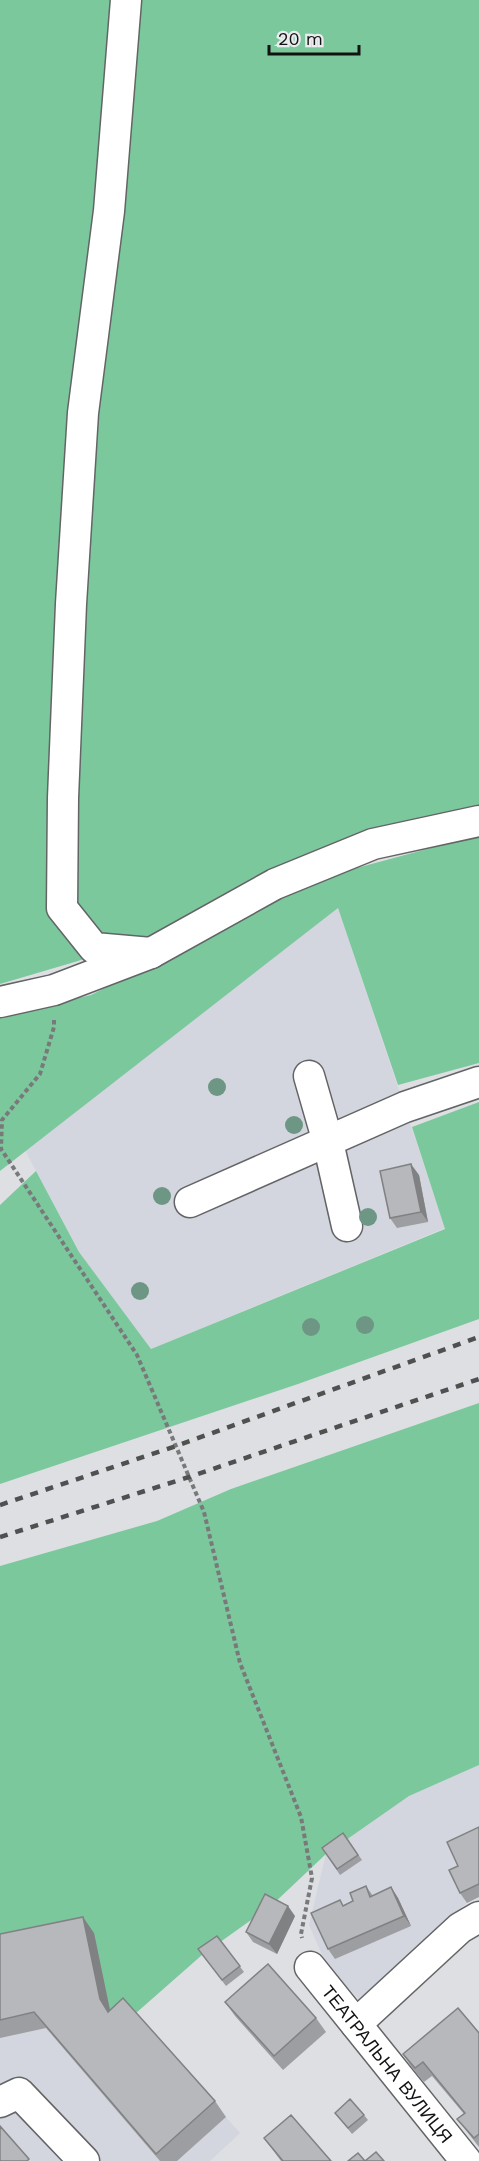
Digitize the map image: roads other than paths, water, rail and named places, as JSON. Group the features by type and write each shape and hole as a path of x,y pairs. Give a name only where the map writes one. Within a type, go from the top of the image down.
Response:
{"street":[{"path":"126,0 109,212 82,413 70,604 63,798 62,908 94,948 151,952"},
{"path":"0,1002 54,990 151,952 275,884 373,844 479,821"},
{"path":"309,1076 328,1142 347,1226"},
{"path":"190,1202 405,1107 479,1082"},
{"path":"356,2024 460,1928 479,1917"},
{"name":"ТЕАТРАЛЬНА ВУЛИЦЯ","path":"310,1967 466,2161"},
{"path":"0,2102 19,2093 84,2161"}],"railway":[{"path":"0,1505 176,1446 479,1337"},
{"path":"0,1537 189,1477 479,1379"}]}
